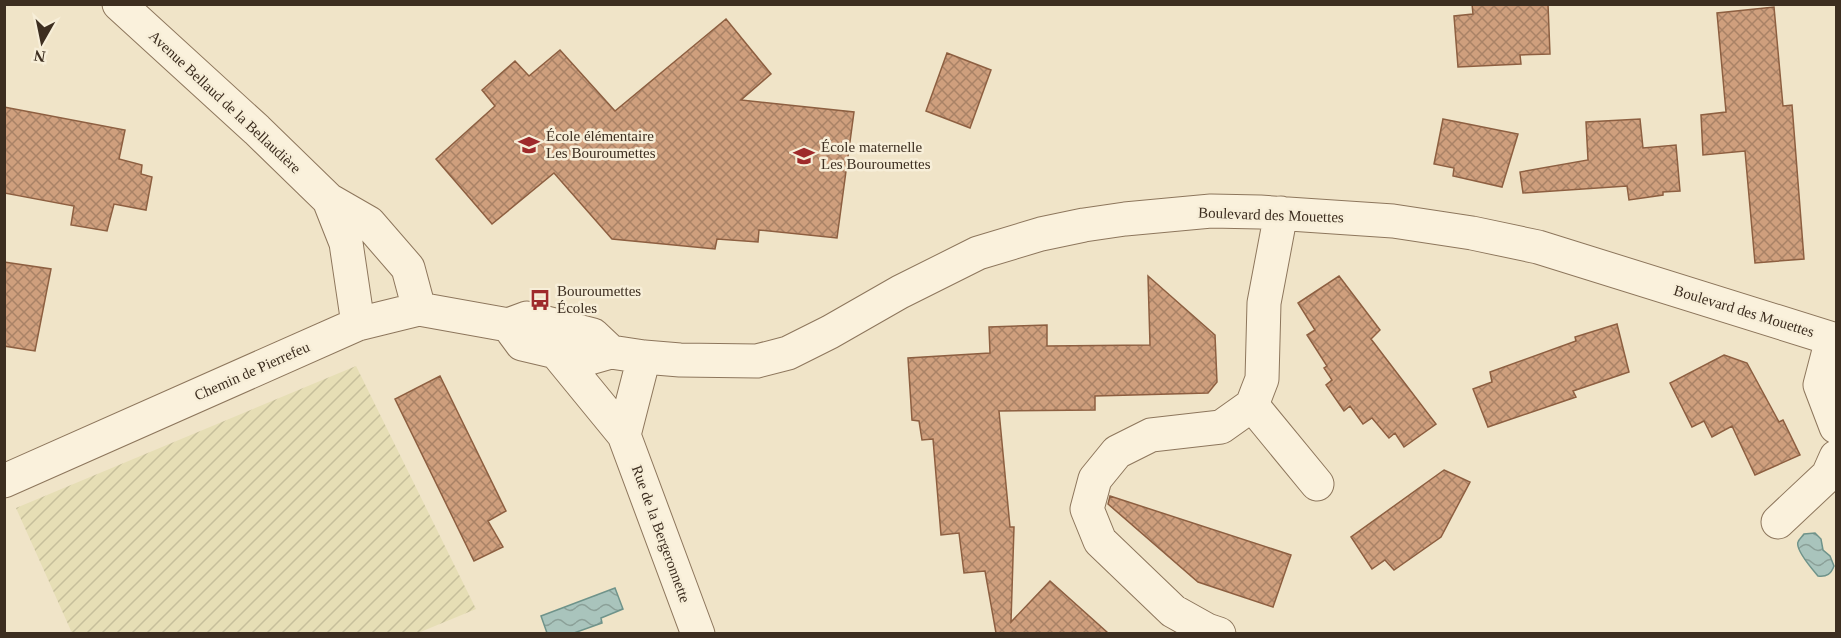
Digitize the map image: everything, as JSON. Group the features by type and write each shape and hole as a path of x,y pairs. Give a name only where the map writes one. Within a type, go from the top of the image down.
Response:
{"street":[{"name":"Avenue Bellaud de la Bellaudière","path":"119,4 257,130 329,200 369,224 408,268 419,309"},
{"name":"Avenue Bellaud de la Bellaudière","path":"329,200 346,243 358,324"},
{"name":"Boulevard des Mouettes","path":"611,351 680,360 757,360 788,352 831,332 900,292 978,253 1041,234 1084,225 1210,211 1281,213 1394,221 1472,233 1538,247 1834,339"},
{"path":"1219,633 1208,630 1173,611 1100,541 1087,509 1095,479 1117,452 1151,435 1221,427 1252,405 1262,379 1264,303 1281,213"},
{"name":"Chemin de Pierrefeu","path":"4,481 358,324 419,309 508,325 527,318 593,334 611,351"},
{"path":"508,325 522,344 590,358 611,351"},
{"path":"1834,339 1820,385 1836,427"},
{"name":"Rue de la Bergeronnette","path":"556,352 624,435 698,633"},
{"path":"624,435 644,357"},
{"path":"1252,405 1317,484"},
{"path":"1778,522 1828,475 1836,457"}],"shaded area":[{"path":"356,366 476,609 418,633 72,633 16,508"}],"water":[{"path":"1815,533 1821,539 1823,550 1830,556 1834,566 1830,573 1824,576 1818,576 1805,560 1798,546 1798,541 1804,534"},
{"path":"615,588 623,609 601,618 602,623 574,633 547,633 541,616"}],"building":[{"path":"1472,4 1548,4 1550,54 1520,55 1521,64 1458,67 1454,16 1473,14"},
{"path":"1774,7 1783,106 1792,105 1804,259 1755,263 1745,151 1703,155 1701,115 1726,112 1717,13"},
{"path":"726,19 771,74 741,100 854,112 837,238 759,230 758,242 717,239 715,249 612,239 554,173 492,224 436,159 495,106 482,90 515,61 529,76 560,50 615,111"},
{"path":"947,53 991,70 970,128 926,111"},
{"path":"4,107 125,130 119,159 142,165 141,174 152,177 146,210 114,204 107,231 71,225 74,206 4,193"},
{"path":"1443,119 1518,134 1502,187 1453,176 1454,168 1434,164"},
{"path":"1640,119 1643,148 1676,145 1680,191 1663,192 1663,195 1629,200 1627,186 1523,193 1520,172 1588,160 1586,122"},
{"path":"4,262 51,269 35,351 4,346"},
{"path":"1148,276 1215,335 1217,382 1208,393 1095,396 1095,410 999,411 1010,527 1014,527 1011,622 1050,581 1108,633 996,633 985,571 964,573 959,533 941,535 933,439 922,440 919,421 912,420 908,358 990,353 989,327 1047,325 1047,346 1150,345"},
{"path":"1339,276 1380,330 1371,339 1436,424 1404,447 1395,433 1389,438 1372,418 1363,424 1350,406 1344,411 1326,385 1332,380 1324,368 1327,366 1307,335 1315,330 1298,303"},
{"path":"1617,324 1629,372 1573,391 1576,397 1488,427 1473,389 1492,382 1490,372 1576,341 1575,337"},
{"path":"1724,355 1747,363 1779,422 1783,420 1800,455 1755,475 1732,426 1712,437 1704,421 1692,427 1670,383"},
{"path":"440,376 506,511 488,521 503,547 474,561 395,399"},
{"path":"1444,470 1470,482 1441,537 1394,570 1385,560 1372,569 1351,537"},
{"path":"1110,496 1291,555 1273,607 1198,582 1108,504"}],"place":[{"name":"École élémentaire Les Bouroumettes","path":"529,145"},
{"name":"École maternelle Les Bouroumettes","path":"804,156"},
{"name":"Bouroumettes Écoles","path":"540,300"}]}
